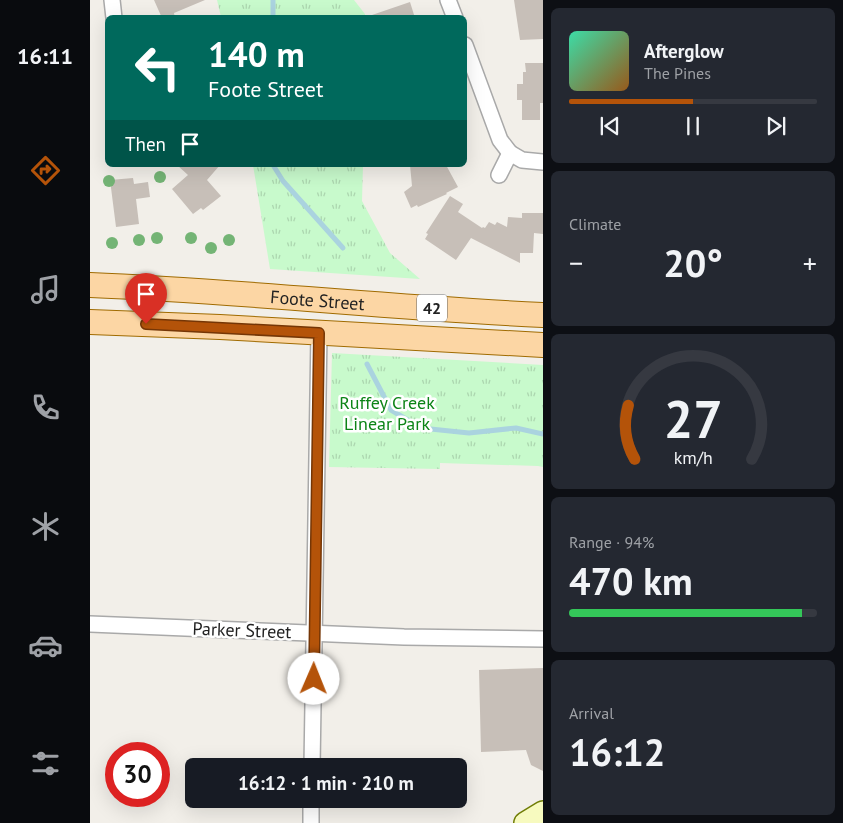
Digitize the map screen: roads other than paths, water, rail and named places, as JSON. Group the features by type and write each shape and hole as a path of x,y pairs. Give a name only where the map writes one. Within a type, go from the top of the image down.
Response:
{"main road":[{"name":"Foote Street","path":"90,285 163,288 543,315"},
{"path":"319,333 321,300"},
{"name":"Foote Street","path":"90,322 220,327 543,345"},
{"path":"525,823 543,812"}],"street":[{"path":"112,0 114,15"},
{"path":"448,0 454,15"},
{"path":"467,50 500,140 510,153 522,160 543,162"},
{"path":"499,175 510,153"},
{"path":"312,758 319,333"},
{"name":"Parker Street","path":"90,624 404,637 543,639"},
{"path":"310,823 311,808"}],"waterway":[{"path":"273,0 273,15"},
{"path":"274,167 283,181 343,248"},
{"path":"367,364 391,410 421,428 469,433 516,428 543,434"}],"park label":[{"name":"Ruffey Creek Linear Park","path":"387,412"}]}
